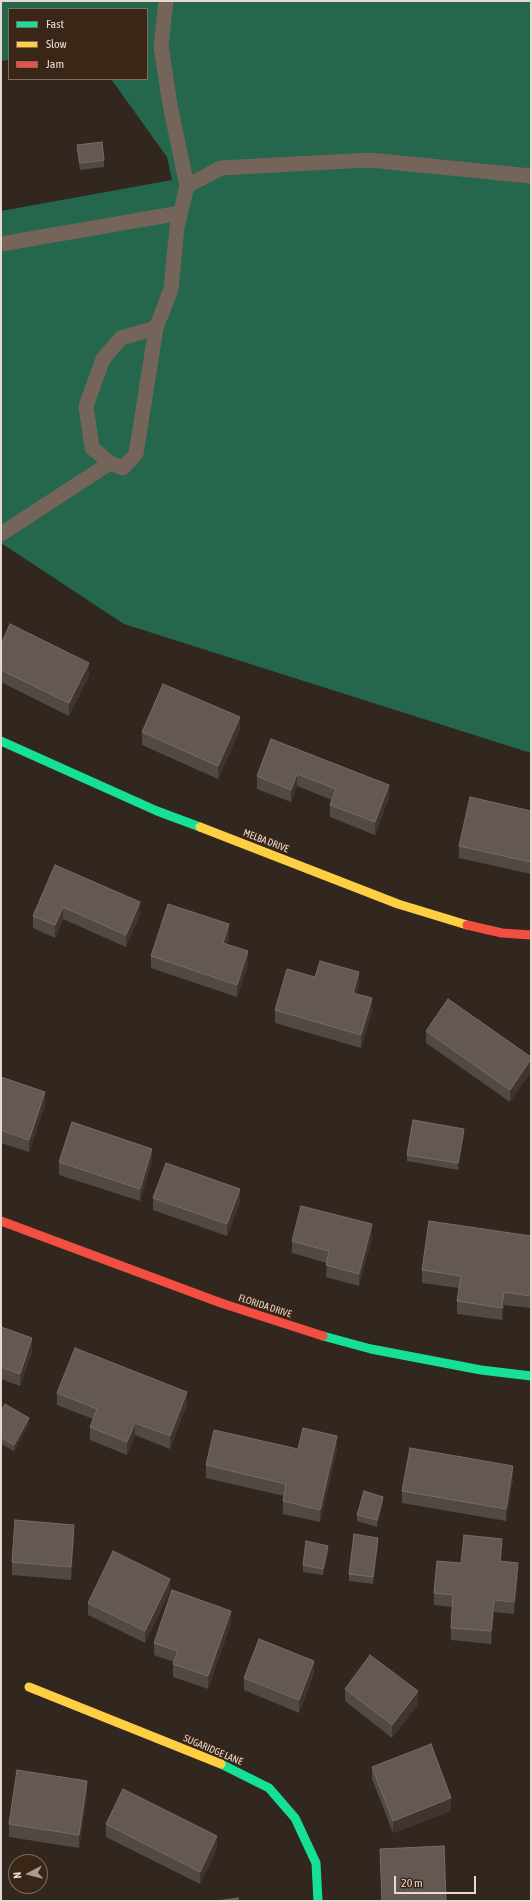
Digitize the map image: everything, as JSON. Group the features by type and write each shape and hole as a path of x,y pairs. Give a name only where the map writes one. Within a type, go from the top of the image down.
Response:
{"street":[{"name":"MELBA DRIVE","path":"1,741 156,811 398,904 466,925 502,933 531,935"},
{"name":"FLORIDA DRIVE","path":"1,1221 214,1300 317,1334 371,1349 481,1370 531,1376"},
{"name":"SUGARIDGE LANE","path":"29,1688 226,1766 269,1788 295,1818 316,1863 318,1901"}],"lane":[{"path":"156,328 121,338 103,359 86,406 92,448 110,463 124,468 136,454 156,328 171,290 177,227 187,186 170,105 161,46 166,1"},
{"path":"187,186 221,168 369,160 531,176"},
{"path":"1,244 180,213"},
{"path":"1,534 110,463"}],"green space":[{"path":"1,1 531,1 531,753 124,624 1,543 1,211 172,180 167,157 112,80 148,80 148,8 8,8 8,60 1,61"}],"building":[{"path":"102,142 104,160 80,163 77,145"},
{"path":"10,624 89,663 69,703 1,670 1,644"},
{"path":"163,684 240,717 218,766 142,732"},
{"path":"271,739 389,785 375,822 330,805 336,789 297,774 291,790 257,776"},
{"path":"470,797 531,811 531,862 459,846"},
{"path":"55,865 140,902 126,935 63,907 55,925 33,916"},
{"path":"168,904 229,924 223,943 248,951 237,985 151,956"},
{"path":"320,961 359,972 353,993 372,998 361,1035 275,1010 287,969 315,977"},
{"path":"448,999 531,1057 510,1090 426,1031"},
{"path":"1,1077 45,1092 29,1140 1,1130"},
{"path":"413,1120 464,1129 458,1163 407,1155"},
{"path":"72,1122 152,1149 140,1189 59,1162"},
{"path":"166,1163 240,1189 227,1224 153,1198"},
{"path":"301,1206 372,1224 359,1274 326,1265 329,1251 292,1241"},
{"path":"429,1221 531,1236 531,1296 504,1292 502,1308 457,1301 461,1276 422,1270"},
{"path":"1,1327 32,1338 20,1374 1,1367"},
{"path":"75,1348 187,1392 170,1436 135,1423 127,1442 90,1427 97,1409 57,1393"},
{"path":"5,1404 29,1418 14,1445 1,1437 1,1411"},
{"path":"303,1428 337,1436 320,1510 283,1501 286,1484 206,1465 214,1430 298,1449"},
{"path":"410,1448 513,1466 506,1509 402,1491"},
{"path":"364,1491 383,1497 377,1520 357,1515"},
{"path":"15,1520 74,1525 71,1567 12,1562"},
{"path":"354,1534 378,1538 373,1577 349,1574"},
{"path":"464,1535 502,1539 500,1561 518,1563 514,1602 494,1600 491,1631 451,1628 453,1595 434,1593 437,1561 461,1563"},
{"path":"306,1541 328,1546 323,1569 303,1565"},
{"path":"113,1551 170,1579 145,1631 88,1603"},
{"path":"172,1590 231,1611 208,1676 173,1664 178,1651 154,1643"},
{"path":"259,1639 314,1661 299,1700 244,1678"},
{"path":"370,1655 418,1691 392,1725 345,1689"},
{"path":"431,1744 451,1798 393,1821 372,1767"},
{"path":"17,1770 87,1781 79,1835 9,1824"},
{"path":"123,1789 217,1836 200,1872 106,1824"},
{"path":"444,1846 446,1901 382,1901 380,1849"},
{"path":"238,1898 238,1901 217,1901"}],"traffic: fast":[{"path":"1,741 157,811 200,827"},
{"path":"323,1336 371,1349 481,1370 531,1376"},
{"path":"221,1764 269,1788 295,1818 316,1863 318,1901"}],"traffic: slow":[{"path":"200,827 398,904 467,925"},
{"path":"29,1687 221,1764"}],"traffic: jam":[{"path":"467,925 502,933 531,935"},
{"path":"1,1221 221,1303 323,1336"}]}
